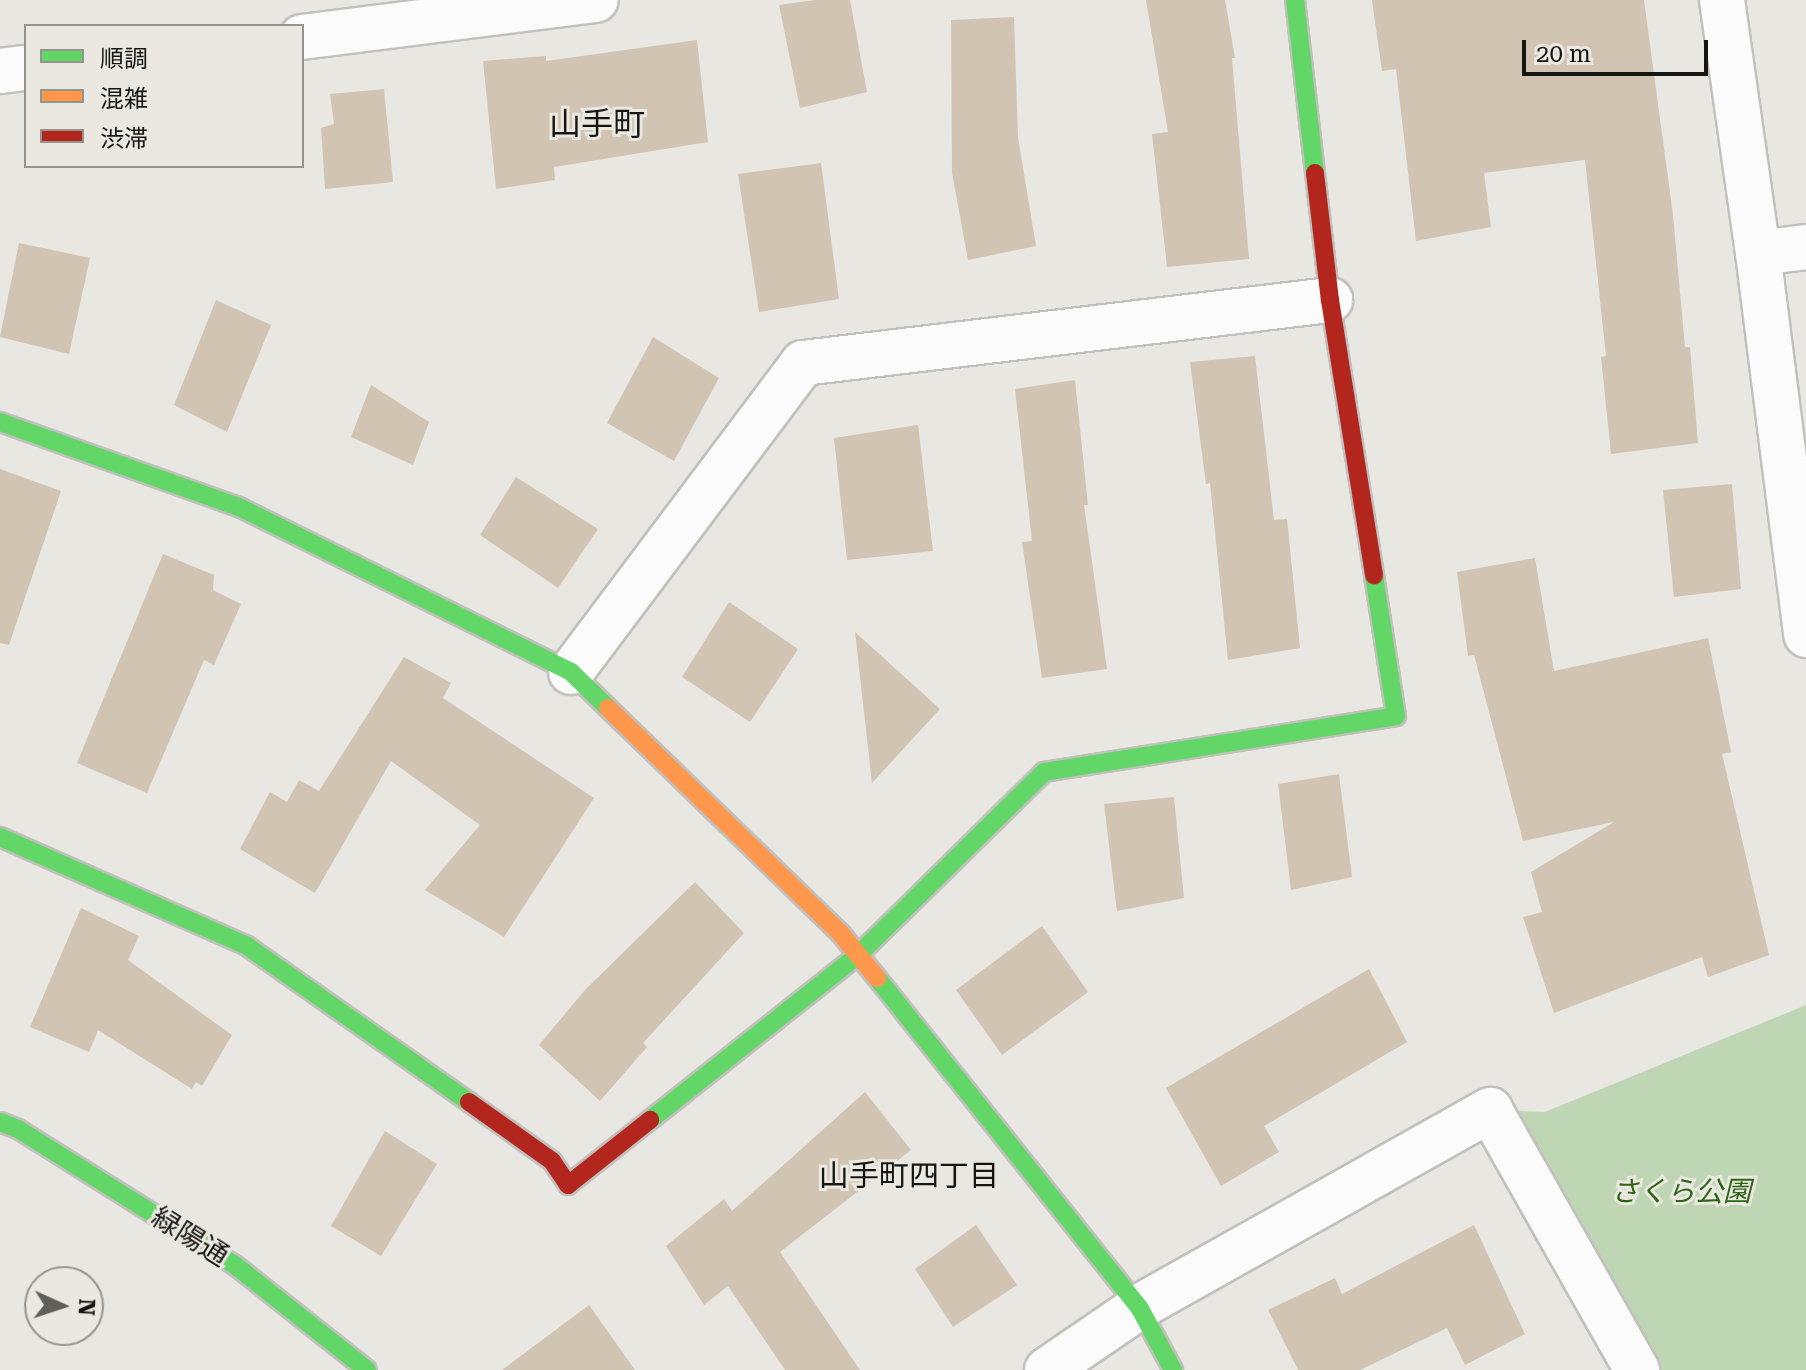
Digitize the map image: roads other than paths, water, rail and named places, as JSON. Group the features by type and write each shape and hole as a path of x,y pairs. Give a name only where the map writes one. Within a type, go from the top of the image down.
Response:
{"street":[{"path":"304,36 392,14 596,0"},
{"path":"0,837 247,946 552,1161 568,1185 858,955 1044,772 1396,716 1330,300 1295,0"},
{"path":"1722,0 1758,253 1806,635"},
{"path":"0,71 24,68"},
{"path":"1758,253 1806,247"},
{"path":"571,672 803,363 1330,300"},
{"path":"0,422 239,507 571,672 841,934 1139,1307 1173,1370"},
{"path":"1047,1370 1139,1307 1490,1110 1637,1370"},
{"name":"緑陽通","path":"0,1122 18,1129 236,1266 367,1370"}],"district":[{"name":"山手町","path":"597,124"},
{"name":"山手町四丁目","path":"909,1176"}],"park label":[{"name":"さくら公園","path":"1681,1192"}]}
